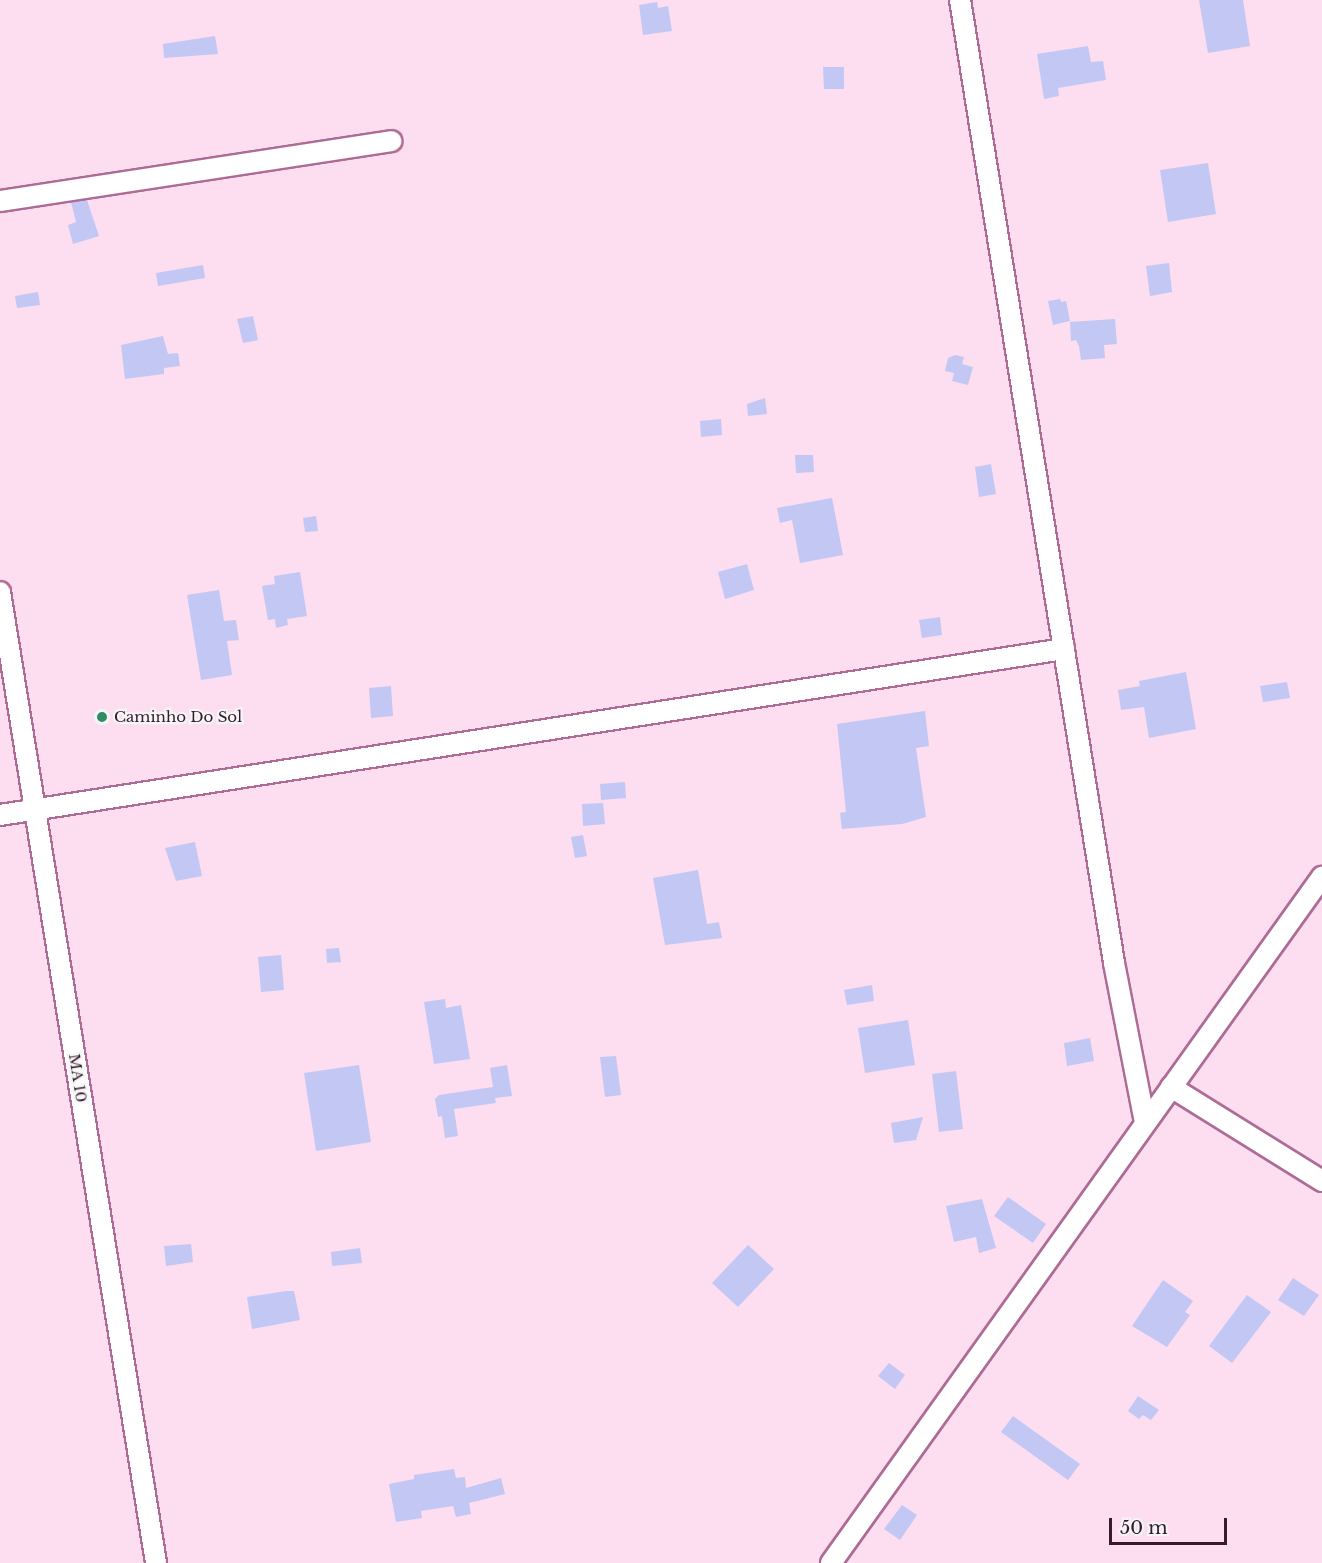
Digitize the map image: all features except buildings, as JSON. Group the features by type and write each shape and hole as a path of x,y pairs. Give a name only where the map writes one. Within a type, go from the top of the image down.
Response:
{"street":[{"path":"960,0 1114,963 1145,1122"},
{"path":"0,201 391,141"},
{"name":"MA 10","path":"0,592 156,1563"},
{"path":"0,816 1064,649"},
{"path":"831,1563 1322,878"},
{"path":"1171,1087 1322,1181"}],"place":[{"name":"Caminho Do Sol","path":"102,717"}]}
